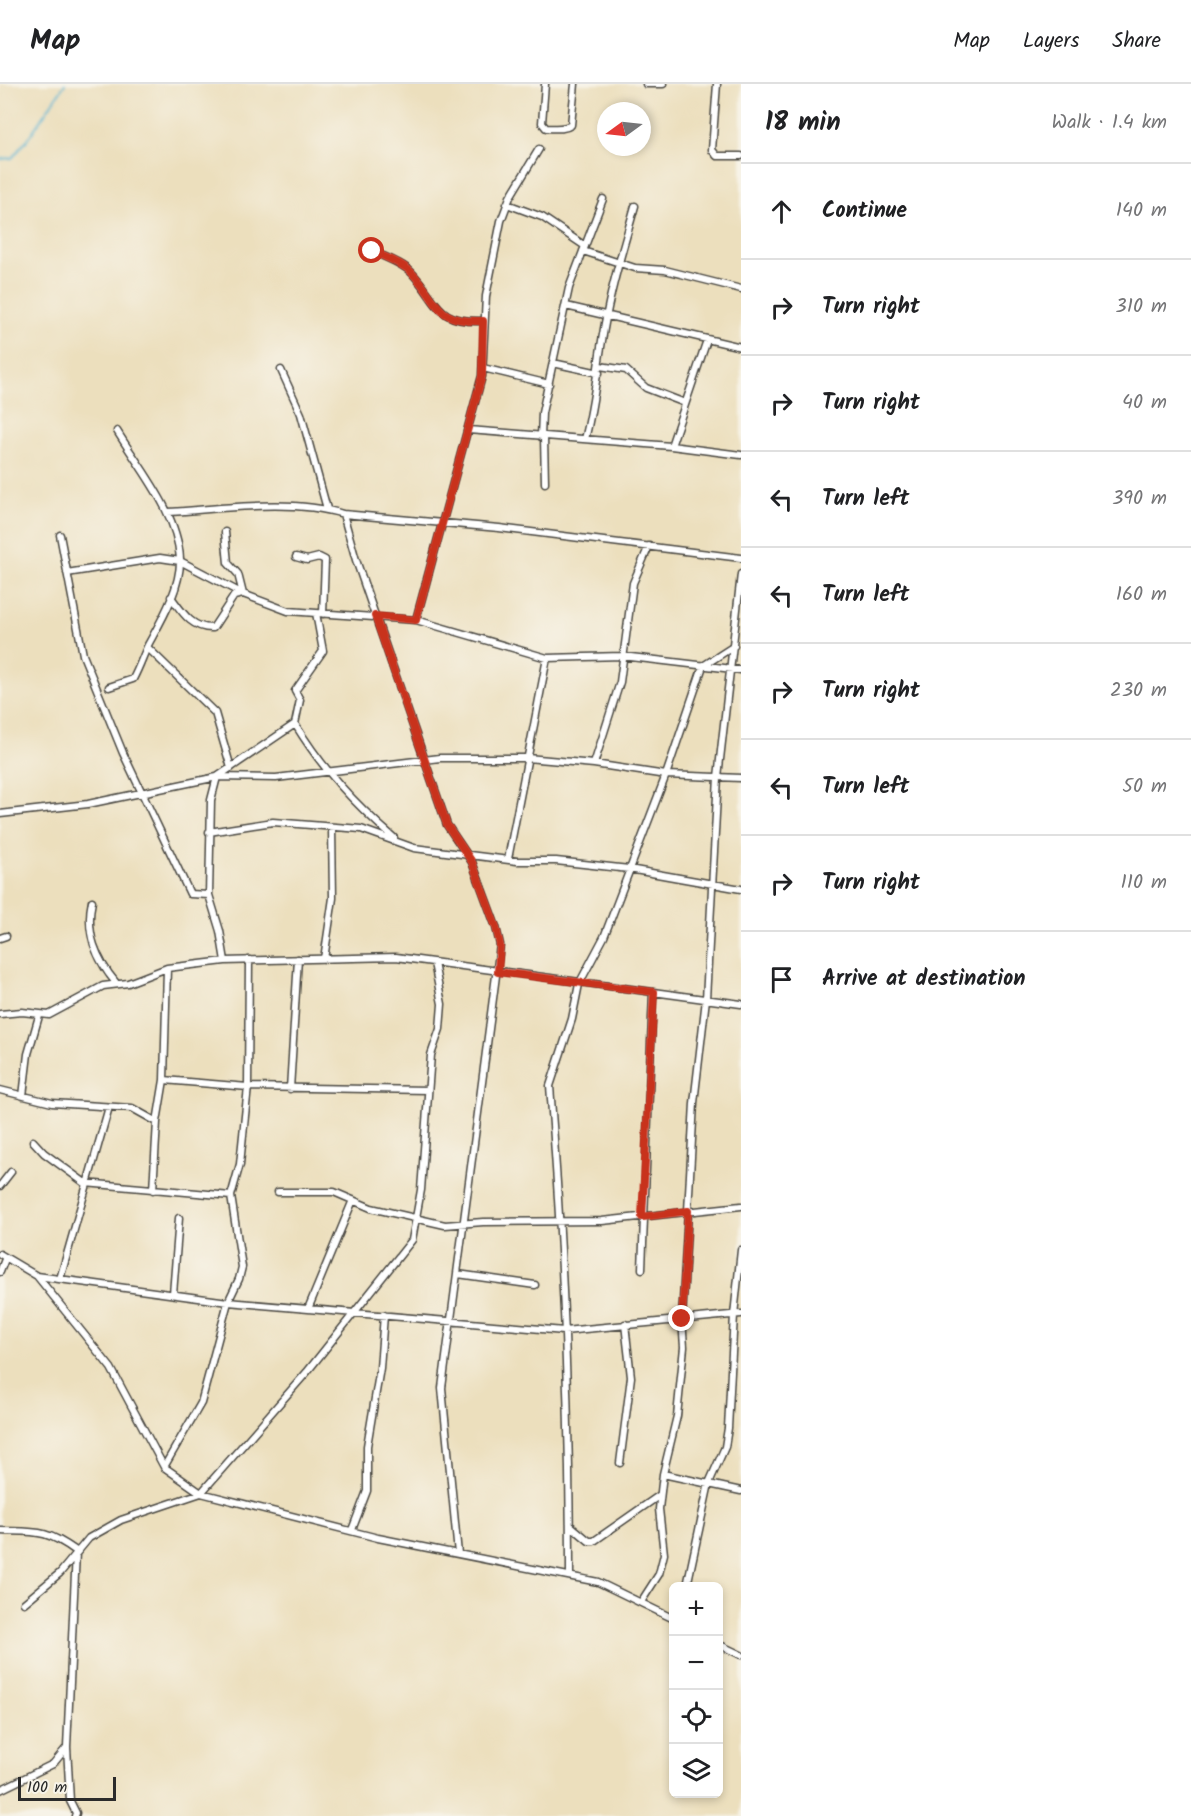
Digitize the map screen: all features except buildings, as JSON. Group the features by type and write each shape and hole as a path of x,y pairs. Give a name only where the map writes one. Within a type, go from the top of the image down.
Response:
{"street":[{"path":"544,84 542,123 546,128 556,129 567,128 571,125 575,84"},
{"path":"646,84 663,84"},
{"path":"717,84 712,150 717,156 741,156"},
{"path":"416,620 444,523 483,369 483,321 486,296 507,204 539,149"},
{"path":"545,483 542,413 566,306 603,199"},
{"path":"507,204 542,217 584,249 617,262 634,268 665,270 741,288"},
{"path":"585,440 599,373 606,316 617,262 635,206"},
{"path":"372,251 411,271 428,297 453,319 462,322 483,321"},
{"path":"566,306 741,347"},
{"path":"671,446 707,340"},
{"path":"553,363 599,373"},
{"path":"600,366 626,370 646,388 685,403"},
{"path":"483,369 549,384"},
{"path":"281,370 301,414 327,509"},
{"path":"468,430 671,446 741,455"},
{"path":"109,687 133,679 147,647 165,618 180,561 177,540 166,512 117,431"},
{"path":"166,512 264,507 327,509 343,514 444,523 741,558"},
{"path":"343,514 375,616 447,825 472,862 496,927 500,945 450,1321 443,1398 458,1554"},
{"path":"225,532 228,563 238,573 243,594"},
{"path":"60,535 82,655 123,753 190,894 209,895"},
{"path":"594,764 620,682 633,583 649,546"},
{"path":"225,961 209,895 211,800 217,777 252,751 279,737 295,724 300,700 295,691 323,651 319,614 325,560 319,557 307,560 296,557"},
{"path":"67,573 160,558 180,561 243,594 288,611 416,620 547,658 622,656 741,670"},
{"path":"641,1602 659,1574 664,1554 659,1509 660,1496 676,1416 684,1347 682,1319 694,1103 706,999 718,777 741,574"},
{"path":"171,597 187,619 207,628 213,628 234,596 243,594"},
{"path":"570,1576 561,1222 550,1086 572,1019 579,984 604,937 666,775 703,666 734,646"},
{"path":"147,647 215,713 231,768"},
{"path":"508,860 547,658"},
{"path":"295,724 316,757 352,802 397,841"},
{"path":"0,814 88,804 217,777 276,778 424,759 527,758 594,764 666,775 741,778"},
{"path":"209,832 273,822 360,829 414,848 508,860 556,861 629,869 741,890"},
{"path":"324,959 333,898 332,828"},
{"path":"92,901 89,933 105,969 116,983"},
{"path":"0,1014 22,1012 39,1016 49,1015 103,986 128,983 167,968 225,961 396,957 579,984 741,1004"},
{"path":"290,1089 298,959"},
{"path":"164,1467 201,1403 228,1302 240,1279 242,1267 231,1196 240,1164 248,1088 249,960"},
{"path":"24,1602 60,1573 89,1538 121,1520 201,1493 355,1313 412,1240 418,1219 431,1055 440,1029 442,1004 434,963"},
{"path":"153,1190 157,1122 164,1080 167,968"},
{"path":"642,1269 642,1217 654,992"},
{"path":"23,1096 28,1054 39,1016"},
{"path":"164,1080 248,1088 428,1090"},
{"path":"0,1090 52,1102 132,1108 157,1122"},
{"path":"60,1279 85,1183 109,1107"},
{"path":"33,1141 44,1153 85,1183 231,1196"},
{"path":"0,1186 11,1172"},
{"path":"278,1192 326,1190 371,1208 445,1225 642,1217 741,1206"},
{"path":"308,1309 353,1200"},
{"path":"173,1294 179,1218"},
{"path":"688,1582 709,1483 725,1447 741,1250"},
{"path":"0,1272 2,1258 37,1276 228,1302 564,1331 737,1315"},
{"path":"458,1274 535,1285"},
{"path":"37,1276 111,1368 164,1467 201,1493 378,1538 598,1582 669,1616"},
{"path":"352,1530 368,1491 367,1446 380,1368 384,1315"},
{"path":"620,1463 631,1377 625,1324"},
{"path":"663,1474 741,1491"},
{"path":"570,1525 591,1542 660,1496"},
{"path":"0,1531 41,1532 55,1535 76,1551"},
{"path":"75,1816 76,1813 70,1801 67,1747 76,1551"},
{"path":"723,1646 741,1655"},
{"path":"0,1790 53,1764 67,1747"}],"waterway":[{"path":"0,159 12,158 65,84"}],"route":[{"path":"372,251 411,271 428,297 453,319 462,322 483,321 484,343 482,376 438,546 416,620 375,616 447,825 472,862 496,927 500,945 498,972 654,992 642,1217 688,1211 682,1319"}]}
